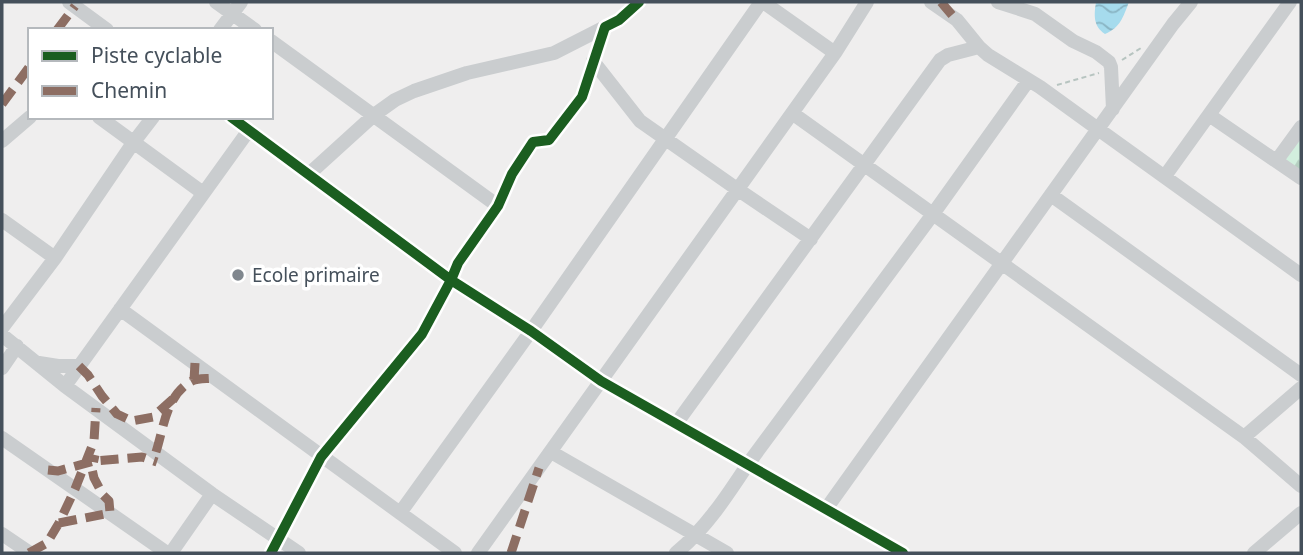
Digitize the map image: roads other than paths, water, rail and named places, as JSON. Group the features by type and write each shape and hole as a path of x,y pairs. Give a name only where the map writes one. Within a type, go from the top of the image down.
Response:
{"street":[{"path":"69,2 104,28"},
{"path":"216,2 237,8 253,28"},
{"path":"309,174 374,115 414,91 467,73 554,53 619,20 639,2"},
{"path":"400,513 762,2 835,53"},
{"path":"478,553 835,53 867,2"},
{"path":"931,2 957,20 979,47 1165,176 1301,275"},
{"path":"999,2 1035,13 1073,41 1097,52 1109,62 1113,109"},
{"path":"826,509 1191,2"},
{"path":"1165,176 1290,2"},
{"path":"222,28 237,8"},
{"path":"271,553 321,457 422,334 458,263 498,205 512,174 533,142 548,140 582,97 605,27"},
{"path":"273,42 498,205"},
{"path":"676,424 940,60 948,55 979,47"},
{"path":"593,61 634,115 664,139 811,239"},
{"path":"676,553 696,536 728,494 1028,81"},
{"path":"792,113 1244,437 1301,486"},
{"path":"1209,115 1301,178"},
{"path":"2,141 28,119"},
{"path":"102,119 203,193"},
{"path":"2,328 55,258 152,119"},
{"path":"234,119 451,280 531,331 601,381 903,553"},
{"path":"1277,160 1301,127"},
{"path":"65,386 249,130"},
{"path":"1051,195 1301,375"},
{"path":"2,220 55,258"},
{"path":"120,309 455,553"},
{"path":"2,335 65,386 212,494 299,553"},
{"path":"2,368 17,346"},
{"path":"37,362 79,366"},
{"path":"1244,437 1301,388"},
{"path":"2,438 169,553 212,494"},
{"path":"551,452 727,553"},
{"path":"1254,553 1301,513"},
{"path":"2,534 30,553"}],"water":[{"path":"1096,2 1129,2 1118,25 1105,34 1095,20"}],"place":[{"name":"Ecole primaire","path":"238,275"}]}
